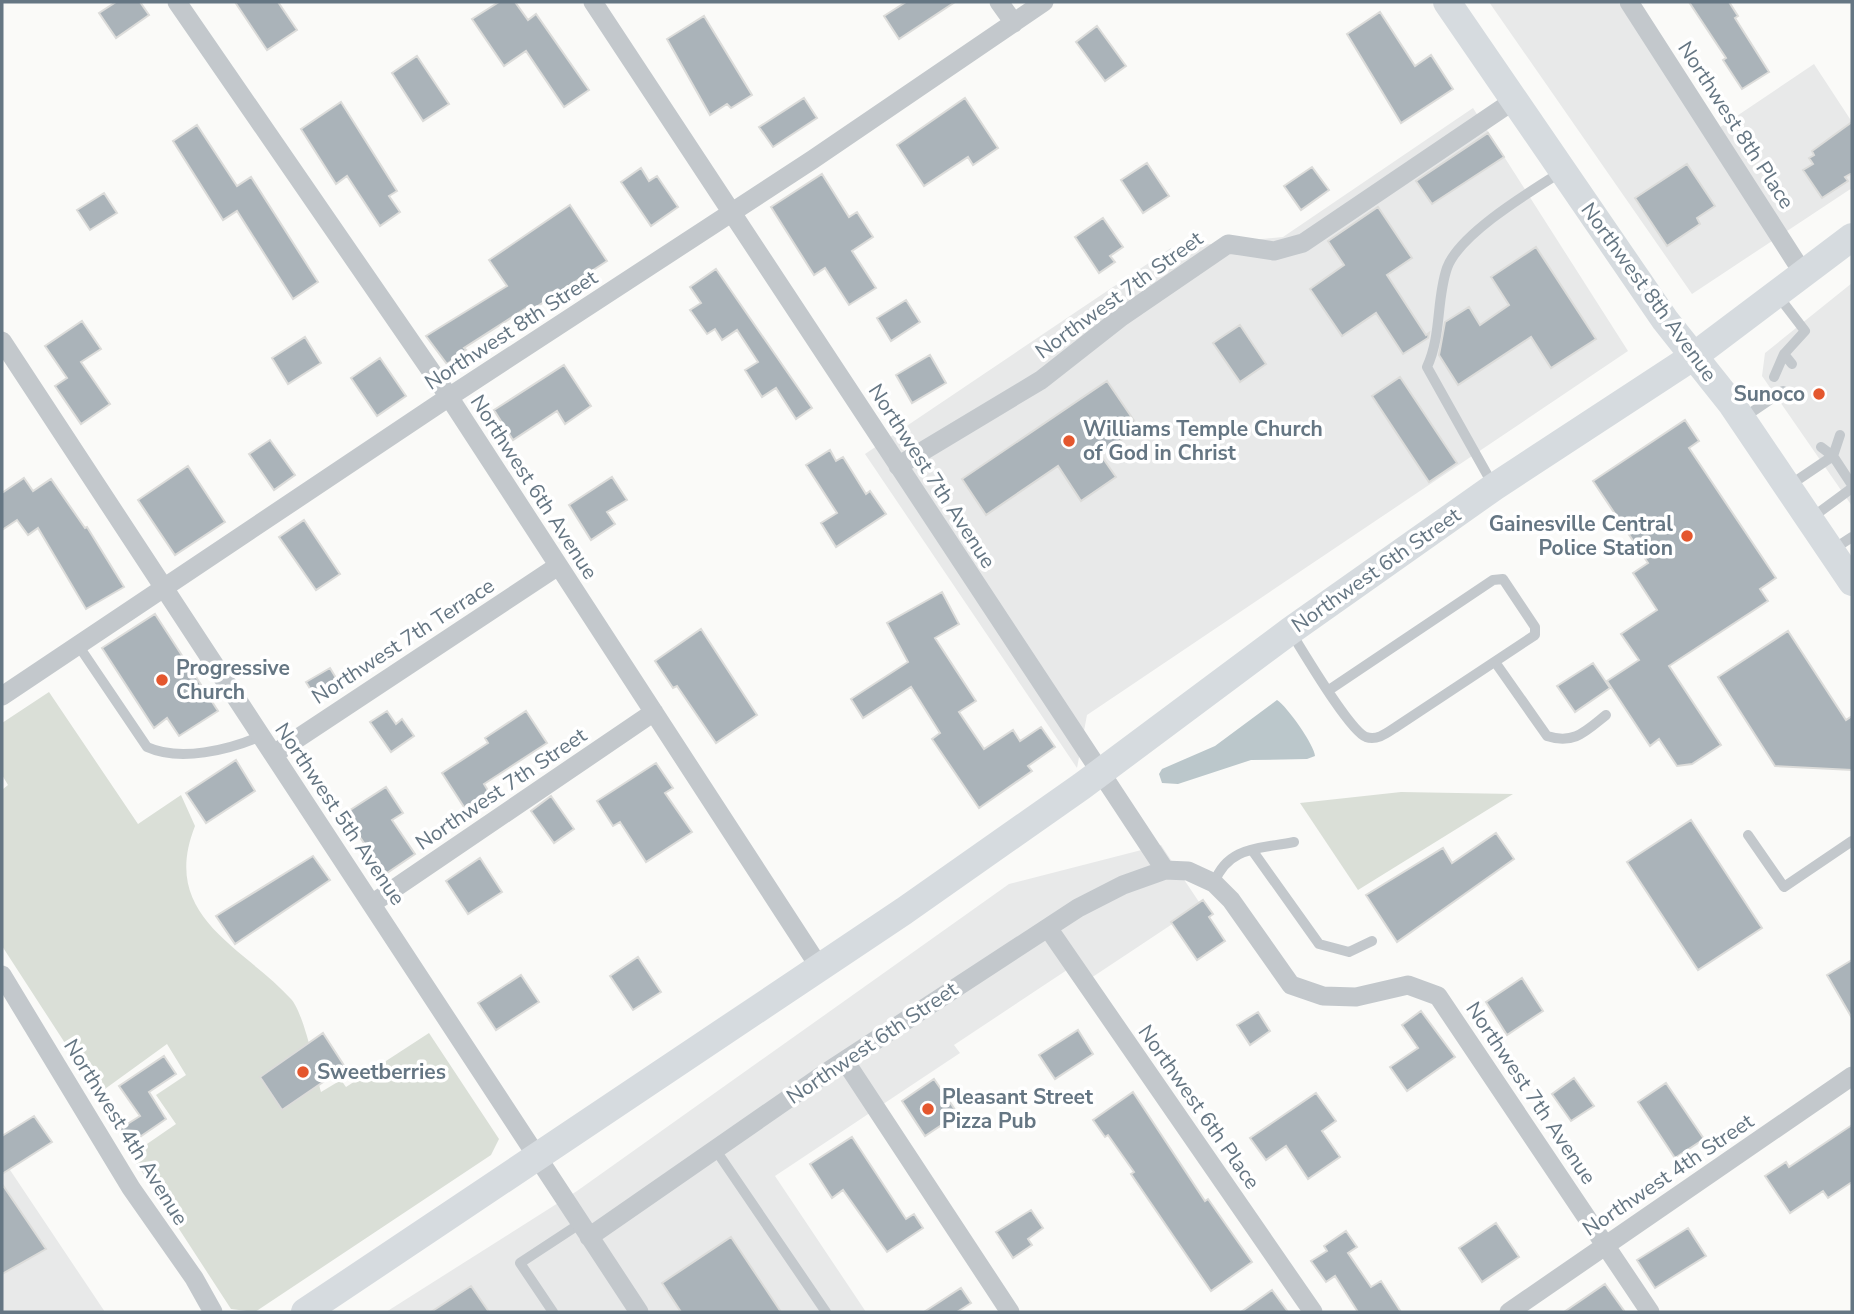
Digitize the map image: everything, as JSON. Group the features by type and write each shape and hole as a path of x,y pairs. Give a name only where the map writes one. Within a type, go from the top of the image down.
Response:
{"street":[{"name":"Northwest 6th Avenue","path":"177,2 449,397 820,968"},
{"name":"Northwest 7th Avenue","path":"593,2 1166,870"},
{"path":"999,2 1014,23"},
{"name":"Northwest 8th Street","path":"2,696 449,397 731,213 1044,2"},
{"name":"Northwest 8th Avenue","path":"1447,2 1665,320 1742,419 1810,519 1842,544 1852,582"},
{"name":"Northwest 8th Place","path":"1629,2 1803,273"},
{"name":"Northwest 7th Street","path":"898,466 1041,380 1120,318 1228,244 1274,251 1303,243 1513,101"},
{"name":"Northwest 6th Street","path":"304,1312 904,911 1101,771 1290,631 1494,487 1694,356 1852,237"},
{"name":"Northwest 5th Avenue","path":"2,341 639,1312"},
{"name":"Northwest 7th Terrace","path":"274,754 558,566"},
{"name":"Northwest 7th Street","path":"373,903 654,712"},
{"path":"1166,870 1188,871 1214,883"},
{"name":"Northwest 6th Street","path":"585,1230 715,1149 1048,928 1123,885 1166,870"},
{"name":"Northwest 7th Avenue","path":"1214,883 1231,900 1291,985 1323,996 1356,997 1408,985 1438,996 1650,1312"},
{"name":"Northwest 6th Place","path":"1048,928 1313,1312"},
{"name":"Northwest 4th Avenue","path":"2,975 131,1188 194,1278 213,1312"},
{"path":"845,1061 1010,1312"},
{"name":"Northwest 4th Street","path":"1509,1312 1852,1076"}],"lane":[{"path":"1494,487 1427,367 1436,347 1447,267 1471,235 1562,172"},
{"path":"1774,377 1784,354 1805,331 1776,293"},
{"path":"1784,354 1792,364"},
{"path":"1742,419 1783,391"},
{"path":"1788,486 1833,456 1840,435"},
{"path":"1810,519 1852,487 1833,456 1821,447"},
{"path":"1290,631 1329,690 1355,729 1367,738 1381,737 1495,662 1535,635 1535,627 1503,579 1493,580 1329,690"},
{"path":"78,645 147,747 159,752 229,748 261,736"},
{"path":"1495,662 1548,736 1561,741 1575,739 1606,715"},
{"path":"1748,835 1784,887 1852,841"},
{"path":"1214,883 1221,865 1229,858 1252,850 1294,842"},
{"path":"1252,850 1319,944 1349,952 1372,941"},
{"path":"715,1149 826,1312"},
{"path":"553,1312 520,1263 585,1230"}],"shaded area":[{"path":"1489,2 1618,2 1707,136 1814,64 1852,122 1852,188 1692,294"},
{"path":"1473,108 1628,351 1087,715 1077,768 865,454 1171,248 1283,237"},
{"path":"1852,283 1852,506 1762,376 1765,353"},
{"path":"49,692 138,824 181,795 195,826 187,857 188,884 197,907 230,945 272,980 296,1006 305,1029 321,1092 341,1080 346,1087 429,1033 499,1139 491,1155 255,1312 231,1309 131,1155 176,1124 156,1095 186,1075 167,1044 98,1094 2,946 2,790 8,785 2,775 2,723"},
{"path":"1277,700 1300,726 1315,756 1307,759 1251,760 1178,784 1162,783 1159,774 1162,769 1215,746"},
{"path":"1401,792 1513,794 1358,890 1300,803"},
{"path":"1161,845 1201,905 1091,978 1070,968 954,1045 960,1053 775,1176 866,1312 386,1312 577,1191 1009,884"},
{"path":"2,1158 105,1312 2,1312"}],"building":[{"path":"116,2 140,2 149,15 116,38 99,13"},
{"path":"235,2 278,2 297,30 267,50"},
{"path":"499,2 515,2 528,20 536,14 589,90 564,107 526,51 504,66 472,19"},
{"path":"906,2 955,2 899,39 884,16"},
{"path":"1689,2 1729,2 1738,16 1735,18 1769,72 1742,89 1723,60 1726,58"},
{"path":"1380,12 1415,66 1431,55 1453,89 1401,123 1347,34"},
{"path":"704,16 752,95 731,108 727,104 710,115 667,39"},
{"path":"1097,26 1126,66 1105,81 1076,42"},
{"path":"417,56 449,104 423,121 392,73"},
{"path":"804,98 817,118 773,147 759,127"},
{"path":"965,98 998,148 973,165 968,157 924,186 897,145"},
{"path":"341,102 397,191 389,196 400,212 380,226 347,176 336,184 301,129"},
{"path":"1852,122 1852,173 1845,177 1848,181 1822,198 1803,170 1813,164 1809,158 1814,155 1812,151"},
{"path":"197,125 237,186 251,177 318,282 293,299 237,211 223,220 173,141"},
{"path":"1488,133 1504,157 1432,204 1416,181"},
{"path":"1147,163 1169,196 1143,213 1121,180"},
{"path":"1687,164 1715,206 1697,218 1700,224 1667,246 1635,198"},
{"path":"1312,167 1329,190 1301,210 1284,186"},
{"path":"641,168 649,181 657,176 678,207 651,226 621,182"},
{"path":"822,174 849,217 857,212 873,237 852,251 876,288 849,305 825,268 814,275 771,207"},
{"path":"104,193 117,213 90,230 77,210"},
{"path":"570,205 607,261 530,311 528,307 464,348 466,350 447,364 426,336 507,286 489,260"},
{"path":"1378,207 1412,258 1387,275 1426,335 1429,333 1428,338 1403,354 1376,313 1342,336 1310,289 1344,265 1328,241"},
{"path":"1103,218 1123,247 1110,256 1115,262 1099,273 1075,237"},
{"path":"1536,247 1596,339 1551,368 1531,337 1458,385 1439,355 1445,322 1469,307 1480,325 1509,305 1491,277"},
{"path":"716,269 812,408 796,419 776,388 762,397 745,370 758,362 737,330 722,340 715,329 707,334 690,310 701,303 690,287"},
{"path":"906,300 920,322 891,341 877,318"},
{"path":"82,321 101,349 81,362 110,404 81,424 55,386 67,378 45,346"},
{"path":"1240,325 1266,364 1240,382 1213,343"},
{"path":"305,337 321,363 288,384 272,358"},
{"path":"930,355 946,383 912,403 896,375"},
{"path":"380,358 406,396 377,416 351,378"},
{"path":"564,365 591,406 565,424 557,411 513,440 494,410"},
{"path":"1400,377 1457,463 1429,482 1372,396"},
{"name":"Williams Temple Church of God in Christ","path":"1107,381 1139,428 1100,454 1116,477 1081,501 1058,466 986,515 962,479"},
{"path":"1685,420 1699,441 1689,448 1776,578 1760,589 1768,601 1669,666 1721,745 1692,764 1677,766 1659,739 1650,746 1607,681 1639,660 1621,634 1657,610 1633,573 1648,563 1593,481"},
{"path":"270,440 295,475 274,490 249,454"},
{"path":"830,450 836,461 843,457 866,494 870,491 886,514 836,547 821,523 837,513 806,465"},
{"path":"188,466 225,522 175,555 138,500"},
{"path":"612,477 627,500 607,512 615,524 591,540 569,505"},
{"path":"24,478 33,491 51,479 85,528 87,527 124,587 86,609 38,528 28,535 17,520 2,530 2,493"},
{"path":"304,520 340,574 316,590 279,537"},
{"path":"942,592 959,624 935,638 976,701 959,712 984,749 1013,730 1020,741 1041,727 1055,747 1028,766 1032,771 979,808 932,739 940,733 911,687 863,718 851,699 908,662 887,623"},
{"path":"155,614 218,711 179,736 167,718 154,728 102,648"},
{"path":"701,629 757,715 716,743 677,686 673,688 655,661"},
{"path":"1788,631 1846,720 1852,716 1852,770 1775,766 1718,677"},
{"path":"1593,663 1610,688 1575,712 1557,686"},
{"path":"330,668 339,683 316,698 306,682"},
{"path":"387,711 396,724 402,719 414,736 391,752 370,722"},
{"path":"526,711 547,743 484,784 490,794 466,810 442,773 488,743 485,738"},
{"path":"236,760 255,791 206,823 186,793"},
{"path":"656,763 673,788 665,793 692,832 646,862 620,822 613,826 597,801"},
{"path":"386,787 403,813 392,820 415,854 378,879 359,850 366,846 344,814"},
{"path":"551,796 574,829 554,843 531,811"},
{"path":"1691,820 1762,928 1698,970 1627,862"},
{"path":"1496,833 1514,859 1397,942 1366,895 1443,848 1452,863"},
{"path":"313,856 330,880 235,944 216,916"},
{"path":"480,858 502,892 468,914 446,881"},
{"path":"1203,900 1213,914 1209,917 1225,941 1197,960 1171,922"},
{"path":"638,957 661,992 633,1010 610,976"},
{"path":"1852,960 1852,1018 1827,975"},
{"path":"521,975 539,1002 496,1030 478,1003"},
{"path":"1522,978 1543,1011 1507,1035 1486,1002"},
{"path":"1421,1011 1455,1057 1407,1091 1390,1067 1418,1048 1402,1025"},
{"path":"1258,1012 1270,1031 1250,1045 1237,1025"},
{"path":"1078,1030 1093,1054 1055,1079 1039,1055"},
{"name":"Sweetberries","path":"323,1033 345,1067 282,1110 260,1077"},
{"path":"164,1056 176,1074 149,1092 166,1119 128,1145 118,1130 140,1116 119,1086"},
{"path":"1574,1078 1594,1106 1571,1121 1552,1094"},
{"path":"934,1079 958,1114 925,1136 902,1101"},
{"path":"1666,1083 1704,1139 1675,1158 1638,1102"},
{"path":"1133,1092 1205,1201 1208,1199 1252,1262 1211,1291 1131,1174 1134,1172 1108,1135 1105,1137 1093,1120"},
{"path":"1316,1093 1336,1121 1322,1131 1340,1157 1308,1179 1286,1146 1266,1160 1250,1138"},
{"path":"34,1116 52,1142 2,1174 2,1136"},
{"path":"1852,1125 1852,1182 1828,1198 1823,1191 1790,1213 1765,1176 1786,1162 1789,1167"},
{"path":"852,1137 906,1219 914,1214 923,1228 887,1252 843,1190 832,1198 810,1164"},
{"path":"2,1184 46,1249 2,1274"},
{"path":"1031,1210 1043,1228 1028,1239 1032,1245 1013,1258 996,1232"},
{"path":"1496,1223 1519,1257 1482,1282 1459,1248"},
{"path":"1688,1228 1706,1256 1655,1288 1637,1260"},
{"path":"1346,1231 1357,1247 1348,1253 1371,1287 1381,1281 1401,1312 1358,1312 1335,1276 1326,1282 1311,1261 1327,1251 1324,1246"},
{"path":"731,1237 781,1312 681,1312 662,1283"},
{"path":"1605,1284 1625,1312 1564,1312"},
{"path":"471,1286 489,1312 431,1312"},
{"path":"961,1288 971,1303 957,1312 924,1312"},
{"path":"1272,1290 1288,1312 1241,1312"}],"place":[{"name":"Sunoco","path":"1819,394"},
{"name":"Williams Temple Church of God in Christ","path":"1069,441"},
{"name":"Gainesville Central Police Station","path":"1687,536"},
{"name":"Progressive Church","path":"162,680"},
{"name":"Sweetberries","path":"303,1072"},
{"name":"Pleasant Street Pizza Pub","path":"928,1109"}]}
